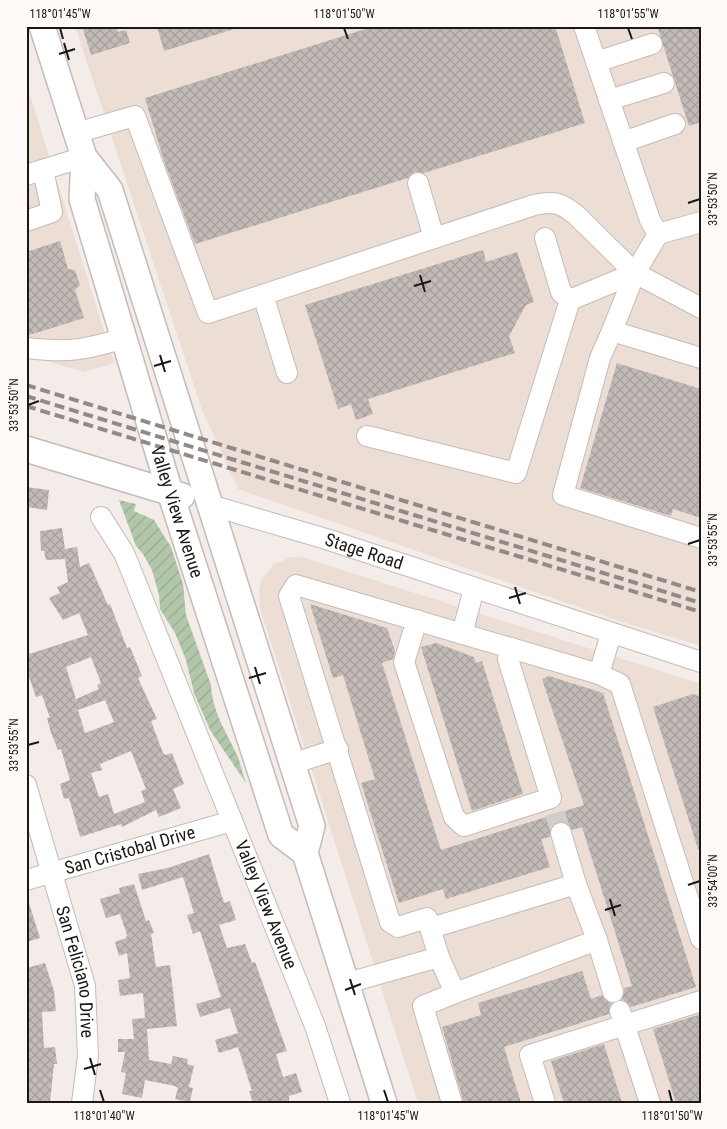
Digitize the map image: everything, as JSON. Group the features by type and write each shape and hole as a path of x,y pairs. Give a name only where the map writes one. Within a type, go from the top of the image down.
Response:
{"main road":[{"name":"Valley View Avenue","path":"42,26 84,157 110,190 312,826 305,853 281,835 170,492 82,199 84,157"},
{"name":"Stage Road","path":"26,449 210,505"},
{"path":"305,853 384,1103"}],"street":[{"path":"584,26 650,220 658,234"},
{"path":"596,62 652,44"},
{"path":"609,100 664,83"},
{"path":"76,133 135,116 208,313 534,204 552,200 566,206 635,274 701,308"},
{"path":"623,142 675,124"},
{"path":"26,221 52,212 35,173 84,157"},
{"path":"418,183 434,238"},
{"path":"701,222 658,234 635,274 600,358 562,495 701,538"},
{"path":"544,238 561,292 570,300"},
{"path":"570,300 635,274"},
{"path":"263,294 287,373"},
{"path":"366,436 516,473 570,300"},
{"path":"612,331 701,358"},
{"path":"28,348 62,352 94,348 124,338"},
{"name":"Stage Road","path":"210,505 326,539 701,662"},
{"name":"Valley View Avenue","path":"101,517 124,554 315,1026 340,1103"},
{"path":"455,993 439,957 427,918 398,927 390,922 289,596 291,590 296,585 599,674 620,684 701,939"},
{"path":"462,634 474,588"},
{"path":"417,620 404,662 454,817 464,826 553,806 508,659 512,648"},
{"path":"599,674 611,634"},
{"path":"292,764 338,750"},
{"name":"San Feliciano Drive","path":"26,785 85,986 88,1056 82,1103"},
{"name":"San Cristobal Drive","path":"26,880 232,821"},
{"path":"562,833 576,884 598,940 613,992"},
{"path":"431,928 576,884"},
{"path":"452,1103 423,1006 598,940"},
{"path":"346,983 439,957"},
{"path":"545,1103 530,1055 622,1018 701,1001"},
{"path":"622,1018 650,1103"}],"shaded area":[{"path":"75,26 701,26 701,646 619,621 238,489 202,410"},
{"path":"26,82 114,363 84,372 26,355"},
{"path":"292,557 302,557 701,684 701,1103 418,1103 260,608 259,589 262,579 274,564"}],"green space":[{"path":"119,500 136,504 134,511 154,520 171,547 183,584 186,615 211,685 214,704 238,757 246,783 210,730 194,693 186,660 175,633 160,609 159,595 152,570 136,546"}],"building":[{"path":"82,26 116,26 118,32 126,30 130,43 91,55"},
{"path":"157,26 233,26 234,29 164,51"},
{"path":"375,26 555,26 585,123 424,173 414,172 408,178 195,244 164,161 145,98"},
{"path":"657,26 701,26 701,122 689,126"},
{"path":"60,241 68,269 75,270 80,285 75,290 84,318 26,336 26,252"},
{"path":"483,250 486,262 517,252 534,302 526,305 509,336 515,353 368,399 373,414 356,420 351,404 338,409 305,305"},
{"path":"617,363 701,389 701,518 673,509 671,516 580,488"},
{"path":"26,487 49,490 47,510 26,507"},
{"path":"62,528 65,549 77,547 80,567 89,563 108,605 110,604 127,648 130,647 142,676 138,678 157,719 151,721 163,753 165,755 172,753 184,784 173,789 181,808 159,817 156,810 122,827 121,824 80,837 69,798 64,799 60,784 70,780 61,749 58,750 51,733 47,718 50,718 42,695 36,697 26,668 26,655 88,635 79,613 63,620 49,598 60,593 57,587 68,582 65,559 46,560 44,551 41,551 40,531","holes":["91,657 101,683 97,685 99,689 76,699 66,667","105,700 114,722 85,733 78,710","131,751 146,789 141,791 145,802 114,814 108,794 99,797 91,773 102,770 100,764"]},
{"path":"310,604 387,628 395,651 393,659 382,663 441,850 584,805 542,679 549,676 603,693 696,987 631,1007 622,999 624,988 632,986 582,827 572,830 563,821 552,825 550,837 541,839 550,867 446,899 443,889 399,903 361,783 375,779 343,675 333,678"},
{"path":"436,643 474,657 476,663 482,661 523,794 472,811 421,647"},
{"path":"693,694 701,697 701,849 698,849 653,707"},
{"path":"209,854 224,903 230,901 236,920 219,925 227,948 245,944 252,963 255,962 287,1051 276,1054 283,1077 296,1073 302,1092 289,1096 289,1103 253,1103 249,1091 252,1091 238,1047 219,1053 215,1040 238,1033 230,1008 200,1017 196,1004 221,997 200,931 193,934 187,915 194,913 183,877 142,890 138,874 168,868"},
{"path":"134,884 146,921 149,920 154,933 151,934 156,967 170,965 177,1026 147,1029 149,1060 171,1064 173,1056 188,1059 187,1064 194,1066 189,1087 193,1088 190,1102 175,1099 178,1088 175,1086 145,1080 142,1098 122,1094 126,1073 121,1072 125,1052 118,1052 118,1039 134,1039 132,1019 145,1018 143,993 120,996 118,980 130,978 127,953 119,956 115,942 126,938 127,935 120,914 106,918 100,899 120,893 119,888"},
{"path":"29,903 40,938 26,942 26,904"},
{"path":"45,963 54,991 56,1011 42,1012 44,1048 55,1047 57,1064 54,1064 50,1103 26,1102 26,968"},
{"path":"582,971 591,999 602,995 611,1004 609,1014 504,1047 521,1103 464,1103 442,1027 481,1015 478,1003"},
{"path":"701,1014 701,1103 676,1103 653,1029"},
{"path":"604,1044 622,1103 564,1103 551,1061"}],"tunnel":[{"path":"555,813 561,833"}],"railway":[{"path":"26,385 701,592"},
{"path":"26,396 701,603"},
{"path":"26,406 701,612"}]}
